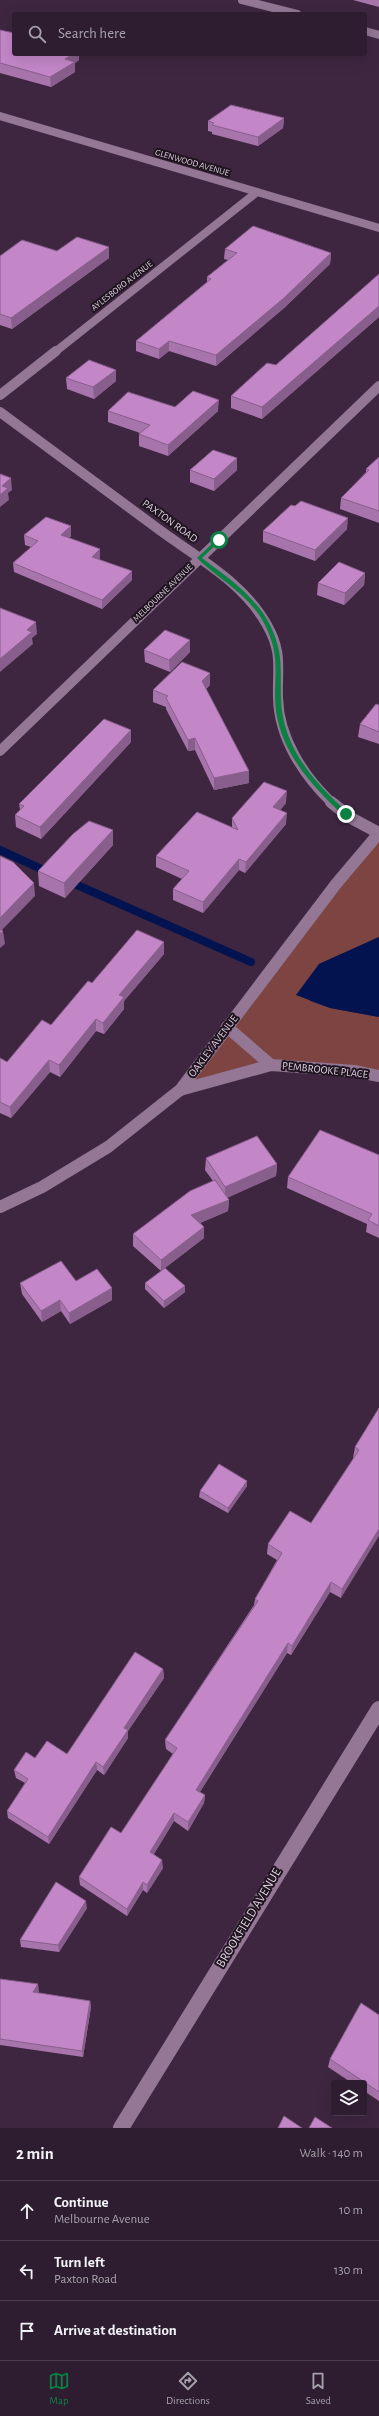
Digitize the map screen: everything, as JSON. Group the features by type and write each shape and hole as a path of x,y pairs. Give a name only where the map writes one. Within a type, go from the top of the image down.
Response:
{"street":[{"path":"242,0 289,12"},
{"path":"367,32 379,35"},
{"name":"GLENWOOD AVENUE","path":"0,116 379,228"},
{"name":"AYLESBORO AVENUE","path":"0,395 257,192"},
{"name":"MELBOURNE AVENUE","path":"0,751 379,386"},
{"name":"PAXTON ROAD","path":"0,412 199,558 236,587 258,610 268,626 279,658 278,699 281,720 289,745 300,766 318,789 346,814 379,833"},
{"name":"OAKLEY AVENUE","path":"0,1207 42,1187 108,1147 180,1090 336,884 379,833"},
{"name":"PEMBROOKE PLACE","path":"227,1027 271,1065"},
{"name":"PEMBROOKE PLACE","path":"180,1090 271,1065 354,1071 379,1076"},
{"name":"BROOKFIELD AVENUE","path":"121,2128 379,1709"}],"shaded area":[{"path":"379,833 379,937 319,964 310,1001 330,1008 379,1017 379,1076 271,1065 180,1090"},
{"path":"379,937 379,1017 330,1008 296,995 319,964"}],"building":[{"path":"0,30 12,33 12,56 70,56 65,59 75,62 50,77 0,63"},
{"path":"231,105 284,118 258,137 212,125 214,123 208,121"},
{"path":"253,226 331,253 284,298 216,355 169,341 159,349 136,341 211,279 207,277 237,253 225,249"},
{"path":"77,237 109,247 11,318 0,314 0,256 22,240 57,251"},
{"path":"379,274 379,306 262,407 231,396 267,363 276,365"},
{"path":"89,360 116,370 93,387 66,378"},
{"path":"193,391 219,400 168,445 139,434 150,425 108,411 128,392 175,407"},
{"path":"213,450 237,458 214,479 190,470"},
{"path":"379,457 379,511 341,498 369,470 366,469"},
{"path":"0,474 11,478 2,486 8,488 0,495"},
{"path":"301,501 348,518 315,550 263,531 291,505 295,506"},
{"path":"46,517 71,526 61,535 100,549 92,557 132,571 102,600 13,563 38,541 24,535"},
{"path":"339,562 365,573 345,593 318,583"},
{"path":"0,608 36,622 27,630 32,632 0,659"},
{"path":"165,630 190,640 169,660 144,650"},
{"path":"182,662 210,673 202,681 249,771 214,778 195,738 188,740 166,698 168,696 153,690"},
{"path":"376,704 379,705 379,732 360,724"},
{"path":"104,719 131,730 40,827 15,815 24,806 19,804"},
{"path":"264,782 287,791 273,807 287,813 246,862 239,859 203,902 173,889 189,871 156,856 197,812 238,830 232,818"},
{"path":"89,821 113,830 64,883 38,871 73,834"},
{"path":"0,856 13,862 34,883 0,918"},
{"path":"137,930 164,942 119,995 124,997 103,1023 96,1019 59,1065 49,1060 10,1107 0,1102 0,1058 7,1062 42,1020 51,1025 88,981 92,983"},
{"path":"320,1130 379,1155 379,1226 368,1220 372,1214 288,1177"},
{"path":"257,1136 277,1164 225,1187 206,1158"},
{"path":"215,1180 229,1200 191,1215 204,1227 161,1260 133,1234 190,1191"},
{"path":"61,1261 76,1281 97,1269 112,1288 69,1313 60,1300 41,1311 20,1283"},
{"path":"165,1268 185,1286 164,1301 145,1283"},
{"path":"379,1408 379,1529 342,1589 331,1582 292,1646 288,1643 196,1790 205,1795 188,1822 174,1813 150,1852 162,1860 147,1885 143,1882 127,1909 79,1877 111,1827 121,1833 177,1748 165,1740 258,1601 255,1599 282,1553 268,1544 290,1511 311,1523 359,1450 355,1447"},
{"path":"219,1464 247,1481 228,1508 200,1491"},
{"path":"135,1652 163,1669 124,1728 128,1730 103,1767 96,1762 48,1837 7,1811 28,1779 14,1770 26,1752 35,1758 47,1741 67,1754"},
{"path":"56,1882 86,1901 58,1945 20,1940"},
{"path":"0,1979 38,1984 33,1992 90,2001 82,2051 0,2039"},
{"path":"361,2003 379,2015 379,2092 367,2084 367,2080 361,2080 330,2059"},
{"path":"284,2116 302,2128 278,2128"},
{"path":"315,2117 332,2128 309,2128"}],"waterway":[{"path":"0,850 50,873"},
{"path":"68,881 251,962"}],"route":[{"path":"219,540 199,558 236,587 258,610 268,626 279,658 280,673 278,699 281,720 289,745 300,766 318,789 346,814"}]}
